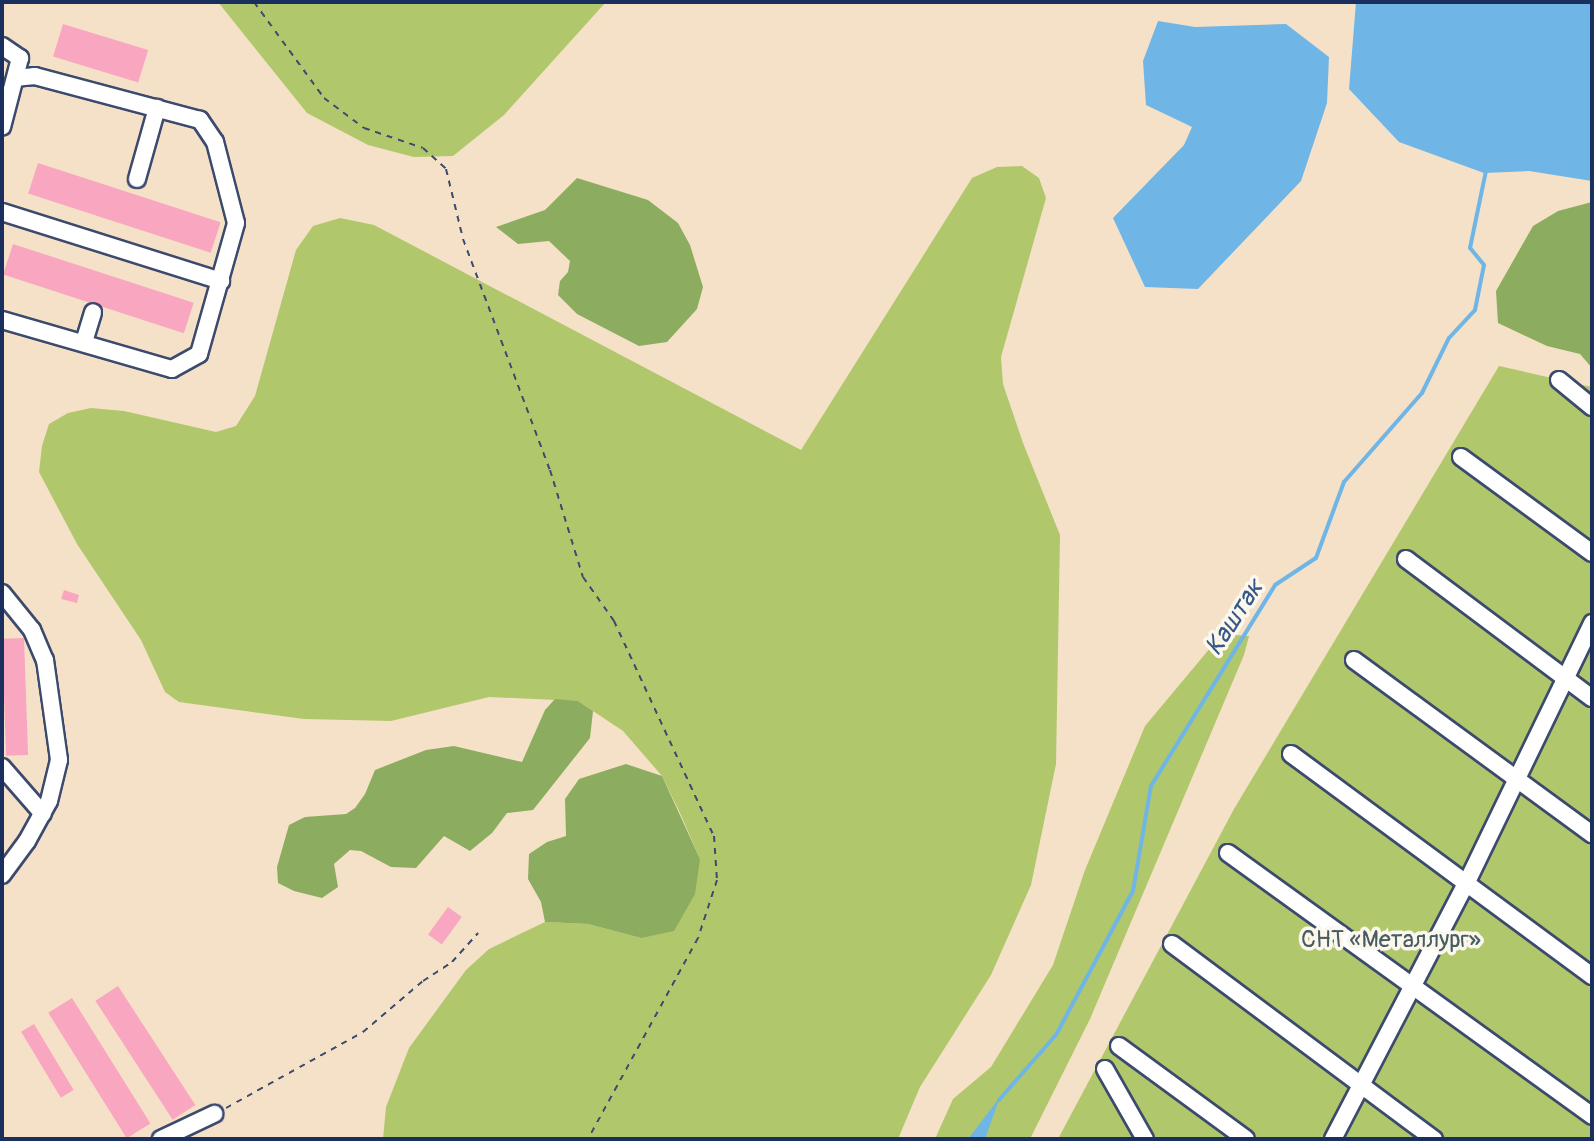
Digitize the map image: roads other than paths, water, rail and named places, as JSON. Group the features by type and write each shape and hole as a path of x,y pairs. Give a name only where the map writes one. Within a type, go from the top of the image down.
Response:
{"lane":[{"path":"2,46 20,58 2,127"},
{"path":"2,320 172,369 199,354 236,223 215,142 200,120 35,76 17,78"},
{"path":"137,179 157,108"},
{"path":"2,212 221,281"},
{"path":"84,342 93,312"},
{"path":"1559,380 1592,407"},
{"path":"1461,457 1592,553"},
{"path":"1406,559 1592,698"},
{"path":"2,593 32,630 45,660 59,760 43,814 2,875"},
{"path":"1333,1139 1467,882 1592,623"},
{"path":"1354,660 1592,834"},
{"path":"1291,754 1592,976"},
{"path":"2,767 43,814"},
{"path":"1228,853 1592,1116"},
{"path":"1172,944 1434,1139"},
{"path":"1119,1046 1246,1139"},
{"path":"1105,1069 1145,1139"},
{"path":"161,1139 214,1114"}],"water":[{"path":"1356,2 1592,2 1592,181 1529,171 1484,173 1399,142 1349,89"},
{"path":"1158,21 1195,27 1286,24 1329,57 1327,103 1301,181 1198,289 1145,287 1113,218 1184,145 1192,127 1146,105 1143,61"},
{"path":"1000,1097 985,1139 968,1139"}],"waterway":[{"name":"Каштак","path":"999,1100 1056,1035 1133,891 1151,786 1275,585 1316,558 1344,482 1422,393 1449,338 1475,310 1484,265 1470,248 1486,171"}],"park label":[{"name":"СНТ «Металлург»","path":"1391,940"}]}
